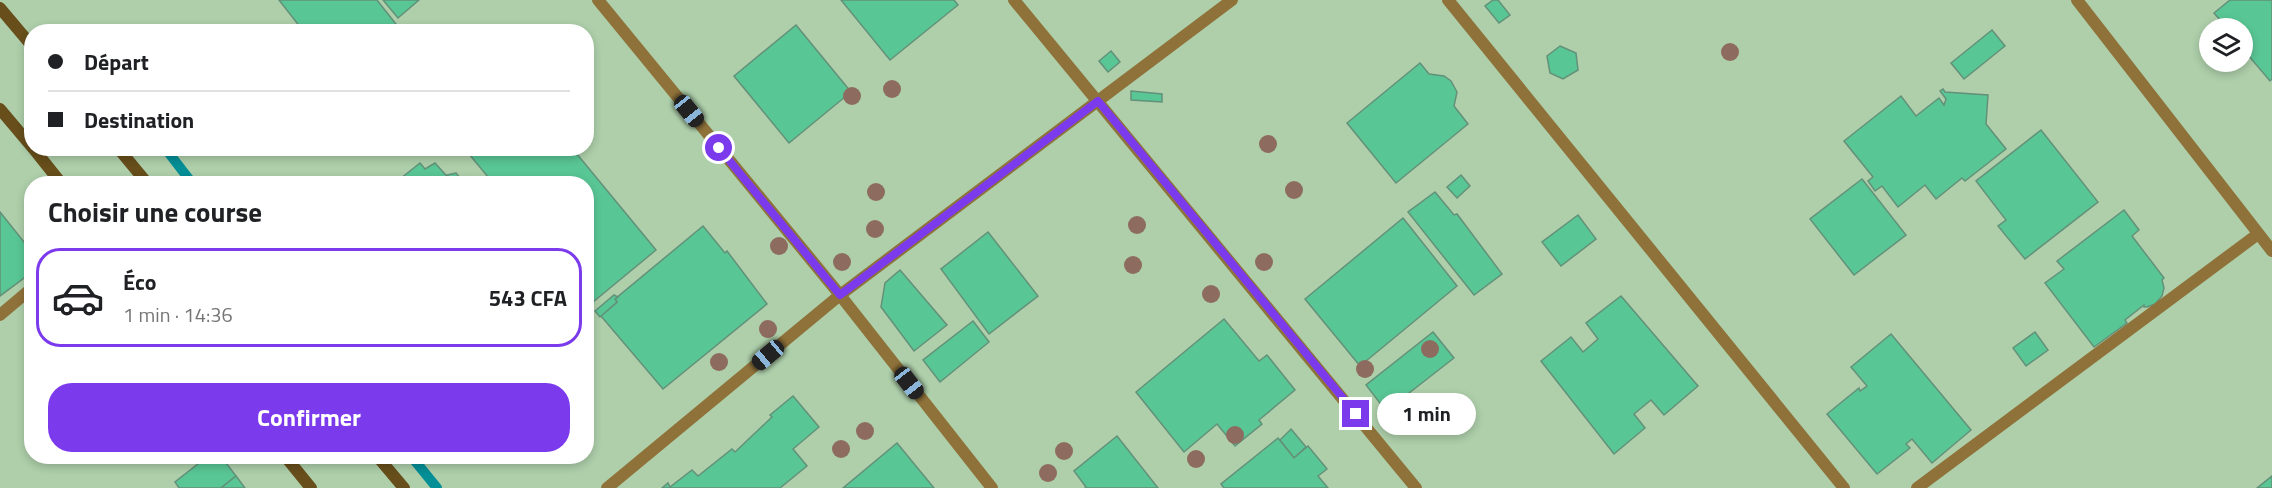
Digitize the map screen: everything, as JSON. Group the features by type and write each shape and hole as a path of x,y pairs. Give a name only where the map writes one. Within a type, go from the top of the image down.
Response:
{"main road":[{"path":"0,8 24,36"},
{"path":"0,109 24,138"},
{"path":"39,156 55,176"},
{"path":"125,156 141,176"},
{"path":"292,464 311,488"},
{"path":"384,464 404,488"}],"street":[{"path":"598,0 840,295 992,488"},
{"path":"1014,0 1416,488"},
{"path":"607,488 840,295 1232,0"},
{"path":"1448,0 1844,488"},
{"path":"2078,0 2272,251"},
{"path":"1917,488 2258,234"},
{"path":"0,315 24,295"}],"building":[{"path":"279,0 377,0 396,24 298,24"},
{"path":"383,0 419,0 398,18"},
{"path":"841,0 954,0 958,5 890,60"},
{"path":"1493,0 1498,0 1510,15 1499,23 1485,6"},
{"path":"2230,0 2272,0 2272,79 2270,81 2253,61 2253,18 2218,18 2214,13"},
{"path":"796,25 851,92 789,143 734,76"},
{"path":"1992,30 2005,46 1964,79 1951,63"},
{"path":"1560,46 1576,53 1578,70 1563,79 1550,73 1547,56"},
{"path":"1111,51 1120,62 1108,72 1099,61"},
{"path":"1420,63 1429,74 1444,76 1451,81 1457,92 1454,106 1468,124 1396,183 1347,123"},
{"path":"1943,89 1945,92 1988,95 1986,124 2006,149 1965,181 1962,178 1936,199 1925,185 1898,207 1882,186 1875,191 1868,181 1873,177 1844,141 1901,96 1916,116 1939,98 1944,105 1946,99 1940,91"},
{"path":"1131,91 1162,94 1162,102 1131,100"},
{"path":"2041,130 2098,202 2025,259 1998,226 2006,220 1976,181"},
{"path":"471,156 579,156 656,250 594,301 594,176 487,176"},
{"path":"420,163 425,169 435,163 447,176 404,176"},
{"path":"1461,175 1470,186 1457,198 1447,187"},
{"path":"1862,179 1906,235 1854,275 1810,219"},
{"path":"1435,192 1454,215 1457,214 1502,274 1474,295 1408,212"},
{"path":"2124,210 2139,230 2132,236 2164,278 2162,280 2164,288 2162,296 2155,304 2147,307 2144,305 2125,320 2127,323 2094,347 2045,283 2064,269 2057,261"},
{"path":"0,212 24,242 24,278 0,296"},
{"path":"1578,215 1596,239 1561,266 1542,242"},
{"path":"1403,218 1457,286 1360,366 1305,299"},
{"path":"703,226 725,253 727,251 767,304 663,389 601,316 617,302 615,299"},
{"path":"988,232 1038,296 989,334 941,269"},
{"path":"900,270 947,325 914,351 881,307 885,283"},
{"path":"614,295 618,297 615,299 617,302 600,317 595,311"},
{"path":"1621,296 1698,386 1664,415 1651,400 1634,414 1645,428 1614,454 1541,361 1571,337 1583,352 1598,339 1586,323"},
{"path":"1224,319 1259,361 1267,355 1295,390 1259,420 1262,424 1235,446 1217,424 1184,452 1136,392"},
{"path":"973,321 989,342 940,382 923,360"},
{"path":"1433,332 1454,358 1386,411 1366,385"},
{"path":"2035,332 2048,350 2026,366 2013,348"},
{"path":"1891,334 1971,430 1932,463 1912,439 1906,444 1910,448 1877,474 1827,414 1859,388 1860,391 1867,386 1851,367"},
{"path":"793,396 819,427 793,449 807,466 780,488 662,488 668,483 670,487 692,470 698,476 732,449 735,452 772,417 770,415"},
{"path":"1291,429 1306,447 1294,458 1280,440"},
{"path":"1117,436 1158,488 1085,488 1074,471"},
{"path":"1278,438 1294,458 1308,446 1327,469 1318,476 1328,488 1224,488 1221,484"},
{"path":"897,443 934,488 843,488"},
{"path":"198,464 227,464 236,476 221,488 179,488 175,482"},
{"path":"236,476 245,488 221,488"},
{"path":"2272,476 2272,488 2257,488"}],"waterway":[{"path":"171,156 187,176"},
{"path":"418,464 437,488"}],"route":[{"path":"719,148 840,295 1098,101 1356,414"}]}
